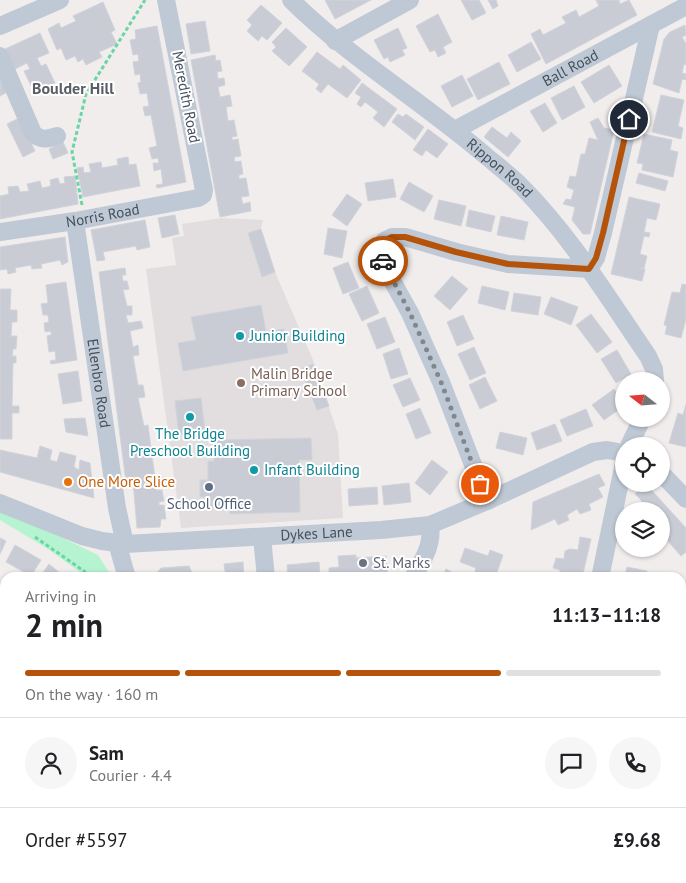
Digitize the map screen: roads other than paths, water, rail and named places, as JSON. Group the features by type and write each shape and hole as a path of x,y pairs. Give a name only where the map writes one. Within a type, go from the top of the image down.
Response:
{"street":[{"path":"0,26 60,0"},
{"name":"Meredith Road","path":"166,0 204,190 203,195"},
{"name":"Rippon Road","path":"291,0 335,41 455,130 520,184 550,216 589,269 648,356 654,372"},
{"path":"335,41 410,0"},
{"name":"Ball Road","path":"455,130 686,6"},
{"path":"487,501 437,373 410,313 384,266 380,251 384,241 392,237 405,237 456,252 508,264 589,269 596,258 603,233 651,25"},
{"path":"0,56 33,133 38,138 45,140 57,136"},
{"name":"Norris Road","path":"0,232 80,220 198,198 203,195"},
{"name":"Ellenbro Road","path":"80,220 126,572"},
{"name":"Dykes Lane","path":"0,503 82,536 121,544 381,530 430,525 593,452 607,450 615,451"},
{"path":"670,482 686,499"},
{"path":"601,572 618,492"},
{"path":"417,572 432,536 430,525"},
{"path":"262,537 265,572"}],"place":[{"name":"Junior Building","path":"240,336"},
{"name":"Malin Bridge Primary School","path":"241,383"},
{"name":"The Bridge Preschool Building","path":"190,417"},
{"name":"Infant Building","path":"254,470"},
{"name":"One More Slice","path":"68,482"},
{"name":"School Office","path":"209,487"},
{"name":"St. Marks","path":"363,563"}],"district":[{"name":"Boulder Hill","path":"73,88"}]}
